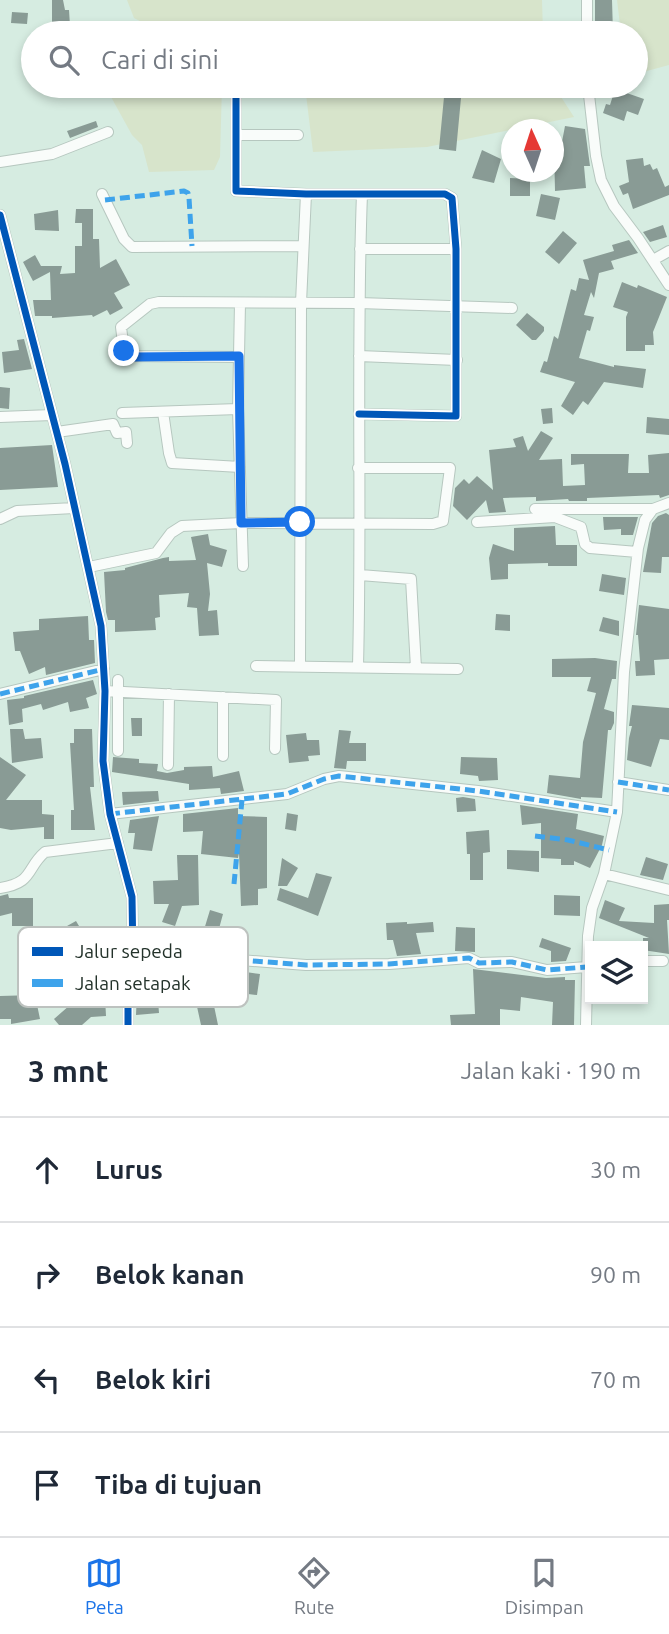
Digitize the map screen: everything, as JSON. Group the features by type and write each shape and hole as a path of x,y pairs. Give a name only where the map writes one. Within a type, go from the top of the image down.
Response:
{"street":[{"path":"587,0 587,21"},
{"path":"236,98 236,191 449,195 453,204 457,306 456,416 359,414"},
{"path":"589,98 601,180 614,206 669,285"},
{"path":"0,162 52,153 108,132"},
{"path":"237,135 298,135"},
{"path":"102,194 124,239 132,247 303,246"},
{"path":"300,666 301,303 306,194"},
{"path":"358,666 362,194"},
{"path":"0,215 4,244 57,432 101,626 105,691 103,761 110,814 132,897 132,927"},
{"path":"360,249 456,249"},
{"path":"653,260 669,251"},
{"path":"239,356 127,356 121,327 144,307 154,303 359,303 512,308"},
{"path":"240,303 238,409 243,566"},
{"path":"359,356 457,360"},
{"path":"122,413 238,409"},
{"path":"163,412 172,463 240,467"},
{"path":"0,417 52,415"},
{"path":"57,432 113,424 117,433 126,432 127,443"},
{"path":"89,567 156,553 171,533 182,526 300,522 440,523 445,517 450,468 358,468"},
{"path":"535,509 653,509 669,503"},
{"path":"0,519 17,511 74,508"},
{"path":"589,941 590,919 604,874 617,812 624,672 637,552 645,520 653,509"},
{"path":"477,522 555,517 581,527 585,544 590,548 637,552"},
{"path":"360,575 411,579 416,668"},
{"path":"256,666 458,669"},
{"path":"0,694 104,670"},
{"path":"105,691 118,686 169,694 276,699 275,749"},
{"path":"118,686 118,751"},
{"path":"168,765 169,694"},
{"path":"223,697 223,756"},
{"path":"110,814 287,794 339,776 478,790 617,812"},
{"path":"618,782 669,790"},
{"path":"0,888 16,884 29,876 45,852 118,844"},
{"path":"604,874 669,890"},
{"path":"248,961 306,965 389,964 469,958 480,963 512,962 547,970 585,963"},
{"path":"648,961 663,961"},
{"path":"586,1025 587,1004"},
{"path":"128,1007 128,1025"}],"green space":[{"path":"127,0 542,0 543,21 140,21 134,18"},
{"path":"617,0 669,0 669,65 648,71 648,21 620,21"},
{"path":"112,98 222,98 220,157 214,170 149,172 142,145 132,135"},
{"path":"306,98 562,98 574,117 501,119 501,132 427,147 313,152"}],"building":[{"path":"52,0 63,0 65,10 69,10 70,21 52,21"},
{"path":"595,0 612,0 613,21 595,21"},
{"path":"12,12 28,13 27,21 11,23"},
{"path":"444,98 461,98 456,151 439,149"},
{"path":"612,98 644,99 638,115 627,111 624,121 603,113 606,104 610,105"},
{"path":"96,121 98,127 70,138 67,131"},
{"path":"565,126 585,129 590,166 584,166 586,188 555,191 555,182 564,182"},
{"path":"482,150 501,159 494,183 472,178"},
{"path":"643,158 644,166 650,164 653,170 657,168 665,187 669,185 669,195 633,209 628,193 623,195 619,186 629,182 626,160"},
{"path":"510,182 530,182 530,196 510,196"},
{"path":"541,194 560,198 555,220 536,216"},
{"path":"76,209 93,209 93,239 99,239 100,268 116,259 130,285 114,293 123,308 110,315 107,310 93,317 35,316 33,300 51,300 50,272 33,281 23,262 35,255 41,266 62,266 60,274 75,273 75,246 82,246 82,223 75,223"},
{"path":"58,210 59,231 35,230 34,214"},
{"path":"663,225 667,237 650,242 643,232"},
{"path":"563,231 577,243 559,264 545,252"},
{"path":"629,240 638,253 611,261 614,269 599,273 594,298 591,292 584,315 594,317 590,331 587,330 579,358 614,367 646,369 643,388 604,382 588,405 583,401 573,415 561,406 575,382 540,372 544,361 547,362 554,336 558,339 571,289 576,291 579,278 589,280 583,260 614,251 612,245"},
{"path":"622,282 637,288 638,285 667,297 653,332 654,345 645,345 645,351 626,351 628,312 613,307"},
{"path":"527,313 544,327 536,340 532,340 516,325"},
{"path":"24,339 32,369 4,373 2,352 19,350 17,340"},
{"path":"0,387 10,388 9,409 0,408"},
{"path":"552,408 553,423 543,424 541,409"},
{"path":"647,417 669,419 669,435 646,433"},
{"path":"541,431 553,438 539,460 562,459 563,486 585,485 584,464 571,465 571,454 629,454 628,473 649,473 648,455 669,453 669,495 660,498 659,495 587,498 587,501 536,501 536,497 503,498 506,512 489,513 486,500 467,520 453,506 455,488 464,479 469,484 477,476 493,490 489,450 516,447 513,439 523,436 528,451"},
{"path":"52,445 58,487 0,490 0,448"},
{"path":"666,513 669,515 669,557 662,557 661,573 643,572 652,523 658,516"},
{"path":"603,517 638,517 633,535 621,535 621,529 604,530"},
{"path":"555,526 556,545 577,545 577,566 548,566 548,563 508,564 508,579 491,580 489,558 493,544 514,551 514,528"},
{"path":"208,534 210,545 227,550 222,567 207,563 210,594 208,611 217,610 219,635 199,636 197,608 187,607 189,593 159,595 160,617 155,618 156,630 115,632 115,620 108,620 106,612 104,572 125,570 169,557 169,561 196,560 191,537"},
{"path":"602,574 626,578 624,595 599,591"},
{"path":"639,605 669,609 669,659 654,660 655,675 636,676 635,661 640,661 636,635"},
{"path":"496,614 510,615 510,631 495,630"},
{"path":"88,616 89,640 94,640 95,663 46,675 45,667 29,674 20,651 15,651 13,632 39,630 39,619"},
{"path":"603,617 619,621 619,636 599,631"},
{"path":"595,658 617,661 616,679 612,679 604,709 614,712 614,723 611,730 608,730 602,798 581,799 547,793 549,775 580,778 583,742 596,693 587,691 591,677 552,677 552,659"},
{"path":"93,680 97,694 86,698 89,708 70,712 68,702 43,710 41,704 22,709 23,722 9,725 7,700"},
{"path":"632,705 669,708 669,740 660,739 651,767 627,760"},
{"path":"131,718 142,718 142,736 132,736"},
{"path":"10,729 23,729 25,739 41,738 43,758 12,763"},
{"path":"74,729 92,729 94,787 90,787 95,830 71,830 71,810 74,810 70,743 74,743"},
{"path":"339,730 351,731 349,743 366,743 366,761 347,761 346,769 334,768"},
{"path":"306,733 307,740 319,740 320,755 308,756 309,761 289,763 286,735"},
{"path":"0,757 26,775 6,800 42,800 42,814 54,815 54,839 44,839 44,827 11,830 0,828"},
{"path":"113,757 158,764 157,771 167,773 184,770 184,767 212,766 213,777 239,771 244,791 221,794 220,788 189,790 189,784 112,772"},
{"path":"461,757 497,758 498,780 479,781 478,776 460,774"},
{"path":"158,791 159,801 123,805 122,792"},
{"path":"456,798 475,799 476,811 457,812"},
{"path":"520,805 578,814 576,829 604,836 590,868 574,861 574,865 561,865 561,859 541,858 541,823 522,825"},
{"path":"238,808 238,816 267,817 267,888 258,889 258,905 241,906 239,853 238,858 201,854 203,831 183,832 183,814"},
{"path":"287,813 298,815 296,831 285,829"},
{"path":"159,816 152,851 133,849 135,833 128,833 130,820"},
{"path":"489,830 490,852 483,853 483,880 470,880 470,854 467,854 466,832"},
{"path":"507,850 539,851 539,872 507,869"},
{"path":"177,855 198,855 199,905 182,906 175,926 162,922 169,904 154,904 153,881 178,880"},
{"path":"646,857 668,864 663,880 640,875"},
{"path":"282,858 298,868 287,886 278,886"},
{"path":"316,873 332,877 318,916 277,900 280,888 308,898"},
{"path":"8,894 9,898 33,898 33,926 12,926 12,913 0,916 0,896"},
{"path":"554,895 580,896 580,916 554,915"},
{"path":"605,900 625,908 619,921 654,923 654,905 669,904 669,954 648,951 648,941 643,941 643,938 649,938 599,918"},
{"path":"210,910 223,914 219,927 205,927"},
{"path":"76,921 80,927 65,927"},
{"path":"433,922 434,932 416,933 421,954 397,956 393,940 387,940 386,923"},
{"path":"456,927 475,928 475,952 455,951"},
{"path":"542,938 571,948 566,961 551,962 551,951 539,947"},
{"path":"473,969 575,980 574,1025 552,1025 553,1002 521,997 520,1011 500,1009 500,1025 451,1025 450,1015 475,1014"},
{"path":"248,972 260,974 257,995 248,994"},
{"path":"18,995 18,1007 38,1007 40,1019 11,1024 11,1019 0,1019 0,996"},
{"path":"68,1007 106,1007 106,1016 91,1017 82,1025 59,1025 54,1019"},
{"path":"136,1007 159,1007 159,1013 136,1015"},
{"path":"197,1007 214,1007 218,1025 201,1025"}],"marked path":[{"path":"105,200 184,191 188,193 192,246"},
{"path":"0,694 104,669"},
{"path":"110,814 287,794 339,776 478,791 617,812"},
{"path":"618,782 669,790"},
{"path":"234,884 242,800"},
{"path":"535,836 568,840 609,850"},
{"path":"248,961 306,965 389,964 469,958 479,963 512,962 547,970 585,967"}],"cycle path":[{"path":"236,98 236,191 445,194 452,198 456,249 456,416 359,414"},
{"path":"0,215 65,464 101,626 105,691 103,761 110,814 132,897 132,927"},
{"path":"128,1007 128,1025"}],"route":[{"path":"124,351 125,355 131,357 239,356 241,523 300,522"}]}
